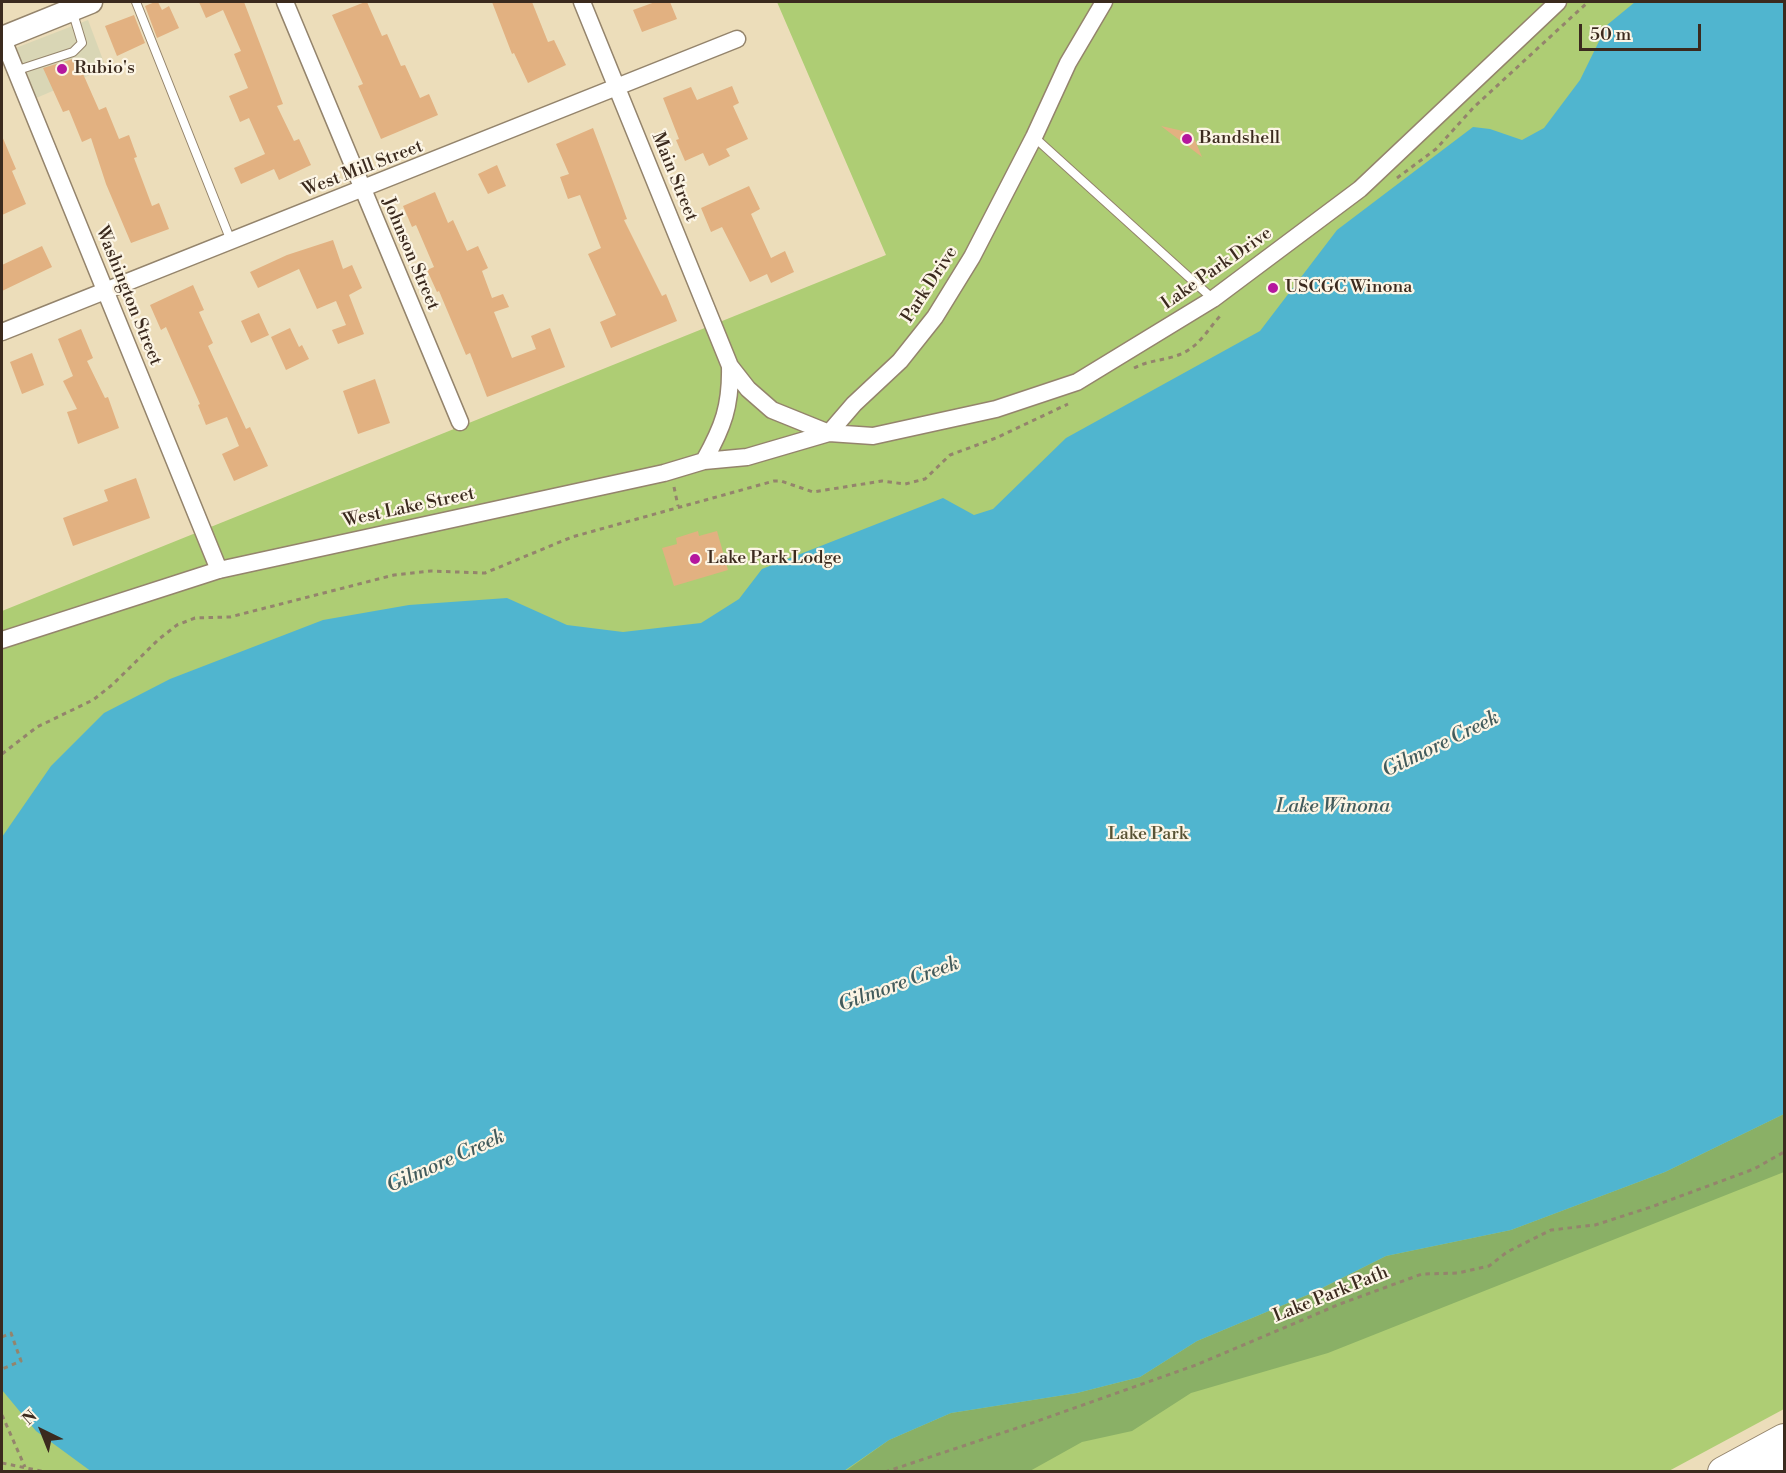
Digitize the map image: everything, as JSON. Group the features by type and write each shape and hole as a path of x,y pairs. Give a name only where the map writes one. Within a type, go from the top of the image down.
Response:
{"highway":[{"path":"1723,1472 1785,1439"},
{"path":"1770,1472 1785,1464"}],"street":[{"name":"Johnson Street","path":"285,2 460,422"},
{"name":"Main Street","path":"582,2 730,366 748,389 772,410 828,433"},
{"name":"Park Drive","path":"828,433 854,404 900,361 935,317 972,257 1034,137 1068,63 1104,2"},
{"name":"Lake Park Drive","path":"828,433 873,436 996,409 1077,382 1213,299 1360,189 1558,2"},
{"path":"2,38 81,5"},
{"name":"Washington Street","path":"2,38 219,570"},
{"name":"West Mill Street","path":"2,332 617,89 737,39"},
{"name":"Main Street","path":"704,461 721,430 730,397 730,366"},
{"name":"West Lake Street","path":"2,640 219,570 704,461 747,457 795,445 828,433"}],"lane":[{"path":"136,2 231,242"},
{"path":"15,71 73,52 82,43 81,5"},
{"path":"1034,137 1213,299"}],"path":[{"name":"Lake Park Path","path":"885,1472 1196,1365 1340,1304 1422,1274 1458,1273 1489,1266 1507,1252 1551,1230 1595,1225 1651,1207 1754,1169 1785,1152"},
{"path":"2,1337 11,1333 21,1361 2,1369"},
{"path":"2,1414 25,1467"},
{"path":"2,1463 46,1472"}],"shaded area":[{"path":"88,20 106,68 34,99 13,49"}],"green space":[{"name":"Lake Winona","path":"777,2 1784,2 1784,1409 1667,1472 2,1472 2,611 886,255"},
{"path":"1784,1114 1784,1172 1328,1353 1191,1393 1132,1431 1082,1442 1030,1471 844,1472 889,1440 951,1413 1077,1393 1140,1377 1197,1341 1312,1293 1386,1256 1511,1230 1665,1172"}],"water":[{"name":"Lake Winona","path":"1635,2 1784,2 1784,1114 1665,1172 1511,1230 1386,1256 1312,1293 1197,1341 1140,1377 1077,1393 951,1413 889,1440 844,1471 92,1472 36,1431 2,1390 2,837 51,766 104,713 170,679 323,620 409,605 507,598 567,625 623,632 701,623 739,599 762,569 943,498 974,515 993,509 1066,438 1260,331 1337,230 1473,127 1490,129 1522,140 1544,128 1580,80 1607,25"}],"building":[{"path":"158,2 162,10 169,6 179,28 157,38 145,6"},
{"path":"199,2 244,2 283,104 277,106 294,141 299,139 311,165 279,180 274,169 241,184 234,168 265,154 249,118 240,122 229,96 248,88 234,54 241,51 223,10 206,18"},
{"path":"365,2 382,36 387,34 401,66 405,65 420,98 429,94 438,115 381,139 358,86 363,84 332,15"},
{"path":"492,2 532,2 548,42 554,40 566,65 528,83 514,53 512,54"},
{"path":"655,2 670,2 677,19 642,32 633,10"},
{"path":"134,15 145,43 117,56 105,26"},
{"path":"76,58 99,110 106,107 119,139 129,135 137,157 134,158 152,206 159,203 169,229 131,243 106,184 91,138 82,142 69,110 63,112 43,68"},
{"path":"732,86 739,103 733,106 748,139 726,149 730,156 709,166 703,153 685,161 663,98 691,87 697,100"},
{"name":"Bandshell","path":"1161,126 1192,133 1202,157"},
{"path":"593,128 627,219 624,220 662,296 666,294 677,321 611,348 600,322 616,315 588,254 601,248 580,195 568,199 560,177 569,174 556,144"},
{"path":"2,136 16,169 12,171 26,204 2,215"},
{"path":"497,165 506,186 488,194 478,174"},
{"path":"749,186 760,209 751,214 771,258 785,251 794,272 771,283 767,274 750,282 722,227 711,232 701,208"},
{"path":"435,192 448,223 453,220 467,251 478,246 488,268 482,271 492,298 503,294 509,307 494,312 512,358 536,349 531,336 550,328 565,367 487,397 470,353 466,355 439,291 437,292 427,270 434,267 416,225 412,227 403,206"},
{"path":"333,240 343,269 352,265 362,288 349,295 364,334 338,344 332,330 346,325 336,301 317,309 299,269 258,288 250,272 287,255"},
{"path":"42,246 52,267 2,291 2,265"},
{"path":"193,285 204,310 199,312 213,343 208,346 246,429 250,427 268,466 234,481 222,454 239,446 227,417 206,425 198,405 200,404 166,327 161,330 150,305"},
{"path":"259,313 269,335 251,343 241,321"},
{"path":"290,328 299,347 302,345 309,359 286,370 271,337"},
{"path":"81,329 93,358 87,361 105,398 108,397 119,428 78,444 67,412 77,409 63,381 73,376 58,339"},
{"path":"32,353 44,385 22,394 10,362"},
{"path":"375,379 390,423 358,434 343,391"},
{"path":"136,478 150,518 73,546 63,518 108,501 104,490"},
{"name":"Lake Park Lodge","path":"698,531 699,536 717,531 728,570 674,586 662,548 677,544 676,538"}],"place":[{"name":"Rubio's","path":"62,69"},
{"name":"Bandshell","path":"1187,139"},
{"name":"USCGC Winona","path":"1273,288"},
{"name":"Lake Park Lodge","path":"695,559"}],"water label":[{"name":"Gilmore Creek","path":"1441,745"},
{"name":"Gilmore Creek","path":"899,985"},
{"name":"Gilmore Creek","path":"446,1162"}],"park label":[{"name":"Lake Park","path":"1148,835"}]}
